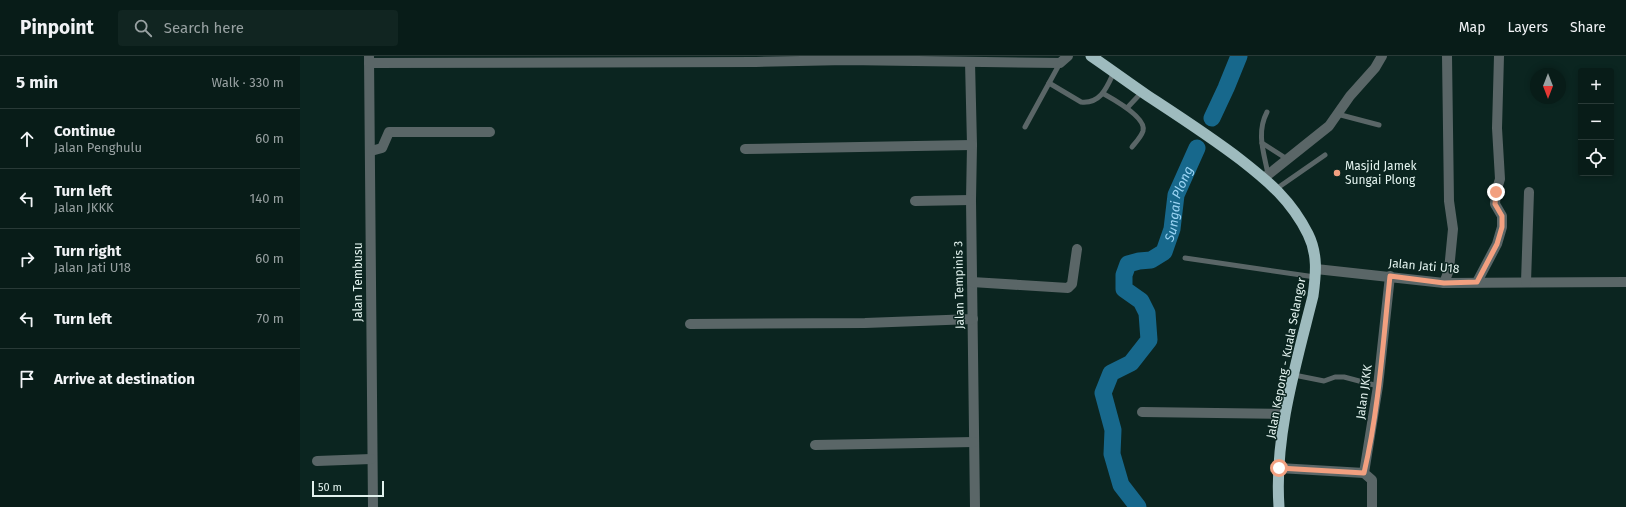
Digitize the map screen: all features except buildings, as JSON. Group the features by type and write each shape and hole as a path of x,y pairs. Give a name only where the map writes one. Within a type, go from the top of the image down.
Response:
{"highway":[{"name":"Jalan Kepong - Kuala Selangor","path":"1091,56 1266,176 1294,210 1308,235 1315,257 1316,273 1285,414 1279,468 1279,507"}],"street":[{"path":"369,59 572,60 846,58 1060,63 1068,56"},
{"path":"1266,176 1329,126 1350,96 1375,68 1382,56"},
{"path":"1444,283 1449,270 1453,229 1449,201 1447,56"},
{"path":"1477,282 1497,244 1502,227 1502,216 1495,204 1496,192 1500,179 1497,128 1499,56"},
{"name":"Jalan Tembusu","path":"369,59 371,151 371,459 373,507"},
{"name":"Jalan Tempinis 3","path":"970,62 975,507"},
{"path":"371,151 382,148 389,132 490,132"},
{"path":"745,150 972,145"},
{"path":"1526,282 1529,192"},
{"path":"915,201 971,200"},
{"path":"972,282 1068,288 1072,284 1077,249"},
{"name":"Jalan Jati U18","path":"1316,273 1390,276 1444,283 1626,282"},
{"name":"Jalan JKKK","path":"1364,473 1378,386 1390,276"},
{"path":"690,324 865,323 972,319"},
{"path":"1142,412 1285,414"},
{"path":"815,445 974,442"},
{"path":"317,461 371,459"},
{"path":"1279,468 1364,473 1372,480 1372,507"}],"lane":[{"path":"1025,127 1060,63"},
{"path":"1049,82 1081,102 1092,102 1104,94 1114,72"},
{"path":"1127,108 1142,92"},
{"path":"1104,94 1127,108 1142,123 1144,127 1143,132 1132,147"},
{"path":"1266,176 1262,143 1262,123 1267,112"},
{"path":"1337,114 1379,124"},
{"path":"1262,143 1287,159"},
{"path":"1276,189 1325,155"},
{"path":"1185,258 1316,273"},
{"path":"1294,375 1324,381 1335,377 1344,377 1378,386"}],"waterway":[{"name":"Sungai Plong","path":"1212,118 1239,56"},
{"name":"Sungai Plong","path":"1138,507 1121,485 1112,454 1113,430 1103,393 1111,373 1131,363 1149,340 1147,313 1141,301 1124,289 1124,275 1128,264 1151,260 1164,252 1172,229 1176,195 1197,148"}],"place":[{"name":"Masjid Jamek Sungai Plong","path":"1337,173"}],"route":[{"path":"1279,468 1364,473 1378,386 1390,276 1444,283 1477,282 1497,244 1502,227 1502,216 1495,204 1496,192"}]}
